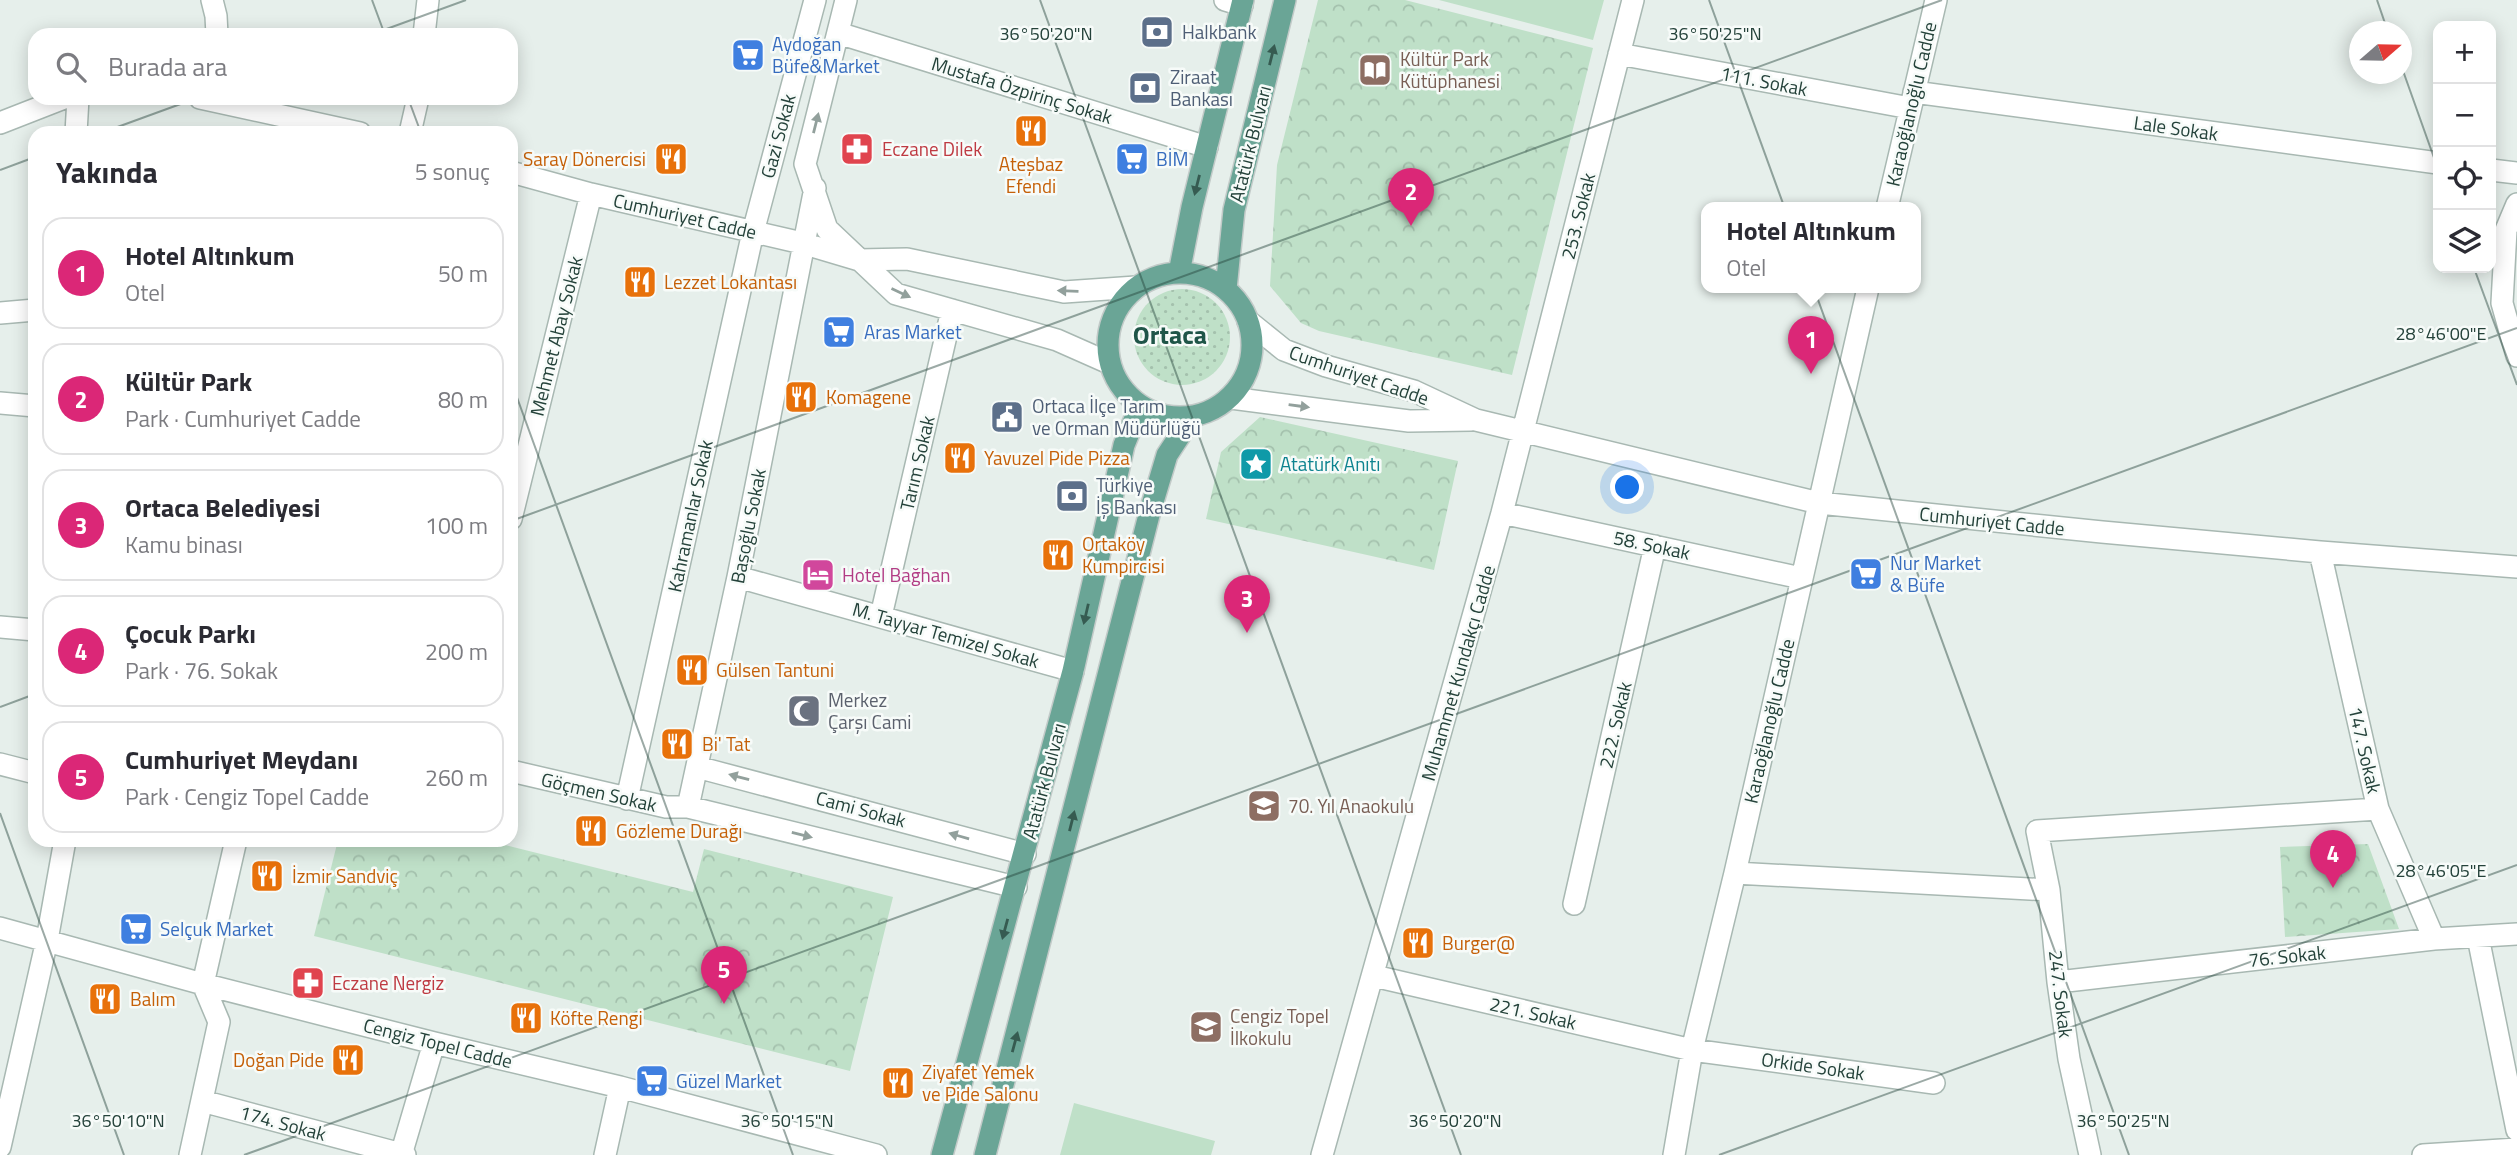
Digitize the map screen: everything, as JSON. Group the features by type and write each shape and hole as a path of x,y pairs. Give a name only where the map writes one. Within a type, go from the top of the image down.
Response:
{"main road":[{"name":"Atatürk Bulvarı","path":"1226,289 1234,211 1285,0"},
{"path":"1179,273 1237,2"},
{"path":"1179,273 1212,280 1226,289 1239,304 1248,321 1252,341 1251,362 1243,381 1231,398 1219,407 1192,417 1174,418 1156,414 1140,406 1121,386 1109,363 1110,327 1117,310 1136,287 1149,279 1179,273"},
{"name":"Atatürk Bulvarı","path":"942,1155 1073,671 1124,445 1140,406"},
{"name":"Atatürk Bulvarı","path":"985,1155 1149,515 1167,455 1192,417"}],"street":[{"path":"212,0 216,28"},
{"path":"425,28 428,0"},
{"name":"Gazi Sokak","path":"753,232 815,0"},
{"name":"Gazi Sokak","path":"802,243 815,188 805,164 846,0"},
{"name":"253. Sokak","path":"1523,433 1633,0"},
{"name":"Karaoğlanoğlu Cadde","path":"1888,202 1936,0"},
{"name":"Mustafa Özpirinç Sokak","path":"838,33 1206,147"},
{"name":"111. Sokak","path":"1619,54 1912,100"},
{"name":"Lale Sokak","path":"1912,100 2433,162"},
{"path":"0,123 46,105"},
{"path":"76,126 78,105"},
{"path":"240,105 330,126"},
{"path":"412,126 417,105"},
{"path":"2496,171 2517,173"},
{"name":"Cumhuriyet Cadde","path":"518,174 591,194 802,243 859,260 907,259 1064,292 1136,287"},
{"path":"815,188 827,229 859,260"},
{"name":"Mehmet Abay Sokak","path":"518,491 591,194"},
{"path":"2517,204 2502,303 2517,356"},
{"name":"Kahramanlar Sokak","path":"627,799 753,232"},
{"name":"Başoğlu Sokak","path":"688,807 738,577 802,243"},
{"name":"Cumhuriyet Cadde","path":"859,260 896,294 1057,340 1109,363"},
{"name":"Karaoğlanoğlu Cadde","path":"1674,1155 1692,1050 1867,293"},
{"name":"Tarım Sokak","path":"881,616 952,310"},
{"path":"0,313 28,311"},
{"name":"Cumhuriyet Cadde","path":"1248,321 1284,350 1326,366 1414,391 1476,420 1819,503 2320,552 2517,567"},
{"name":"Cumhuriyet Cadde","path":"1231,398 1409,421 1476,420"},
{"path":"0,403 28,405"},
{"name":"Muhammet Kundakçı Cadde","path":"1322,1155 1523,433"},
{"name":"58. Sokak","path":"1502,513 1801,578"},
{"name":"222. Sokak","path":"1574,904 1655,546"},
{"name":"147. Sokak","path":"2320,552 2378,809 2434,939"},
{"name":"M. Tayyar Temizel Sokak","path":"738,577 1073,671"},
{"path":"0,627 28,629"},
{"path":"0,764 28,771"},
{"name":"Cami Sokak","path":"697,766 1025,854"},
{"name":"Göçmen Sokak","path":"518,773 666,807 688,807"},
{"name":"Cami Sokak","path":"688,807 1016,887"},
{"name":"247. Sokak","path":"2090,1155 2069,1059 2049,890 2037,831 2378,809"},
{"path":"909,861 918,824"},
{"path":"0,1147 47,940 64,847"},
{"path":"190,1155 219,1021 203,984 234,847"},
{"path":"1735,873 2049,890"},
{"name":"Cengiz Topel Cadde","path":"0,928 203,984 620,1087 876,1155"},
{"name":"76. Sokak","path":"2058,982 2434,939 2517,934"},
{"path":"2478,937 2517,1130"},
{"name":"221. Sokak","path":"1374,976 1692,1050"},
{"path":"403,1155 434,1043"},
{"name":"Orkide Sokak","path":"1692,1050 1934,1083"},
{"path":"605,1155 620,1087"},
{"name":"174. Sokak","path":"202,1101 403,1155"},
{"path":"2423,1155 2517,1149"}],"green space":[{"path":"1318,0 1405,0 1593,48 1512,375 1319,331 1301,323 1270,286 1277,165"},
{"path":"1439,0 1604,0 1593,40"},
{"path":"1182,289 1200,293 1216,303 1226,319 1230,337 1226,355 1216,371 1200,381 1182,385 1164,381 1148,371 1138,355 1134,337 1138,319 1148,303 1164,293"},
{"path":"1260,417 1458,461 1434,570 1206,519 1221,452"},
{"path":"2368,844 2399,929 2285,937 2280,847"},
{"path":"336,847 513,847 693,892 704,849 893,897 850,1071 314,936"},
{"path":"1074,1103 1215,1141 1211,1155 1060,1155"}],"place":[{"name":"Halkbank","path":"1157,32"},
{"name":"Aydoğan Büfe&Market","path":"748,55"},
{"name":"Kültür Park Kütüphanesi","path":"1375,70"},
{"name":"Ziraat Bankası","path":"1145,88"},
{"name":"Ateşbaz Efendi","path":"1031,131"},
{"name":"Eczane Dilek","path":"857,149"},
{"name":"Saray Dönercisi","path":"671,159"},
{"name":"BİM","path":"1132,159"},
{"name":"Kültür Park","path":"1411,226"},
{"name":"Lezzet Lokantası","path":"640,282"},
{"name":"Aras Market","path":"839,332"},
{"name":"Hotel Altınkum","path":"1811,374"},
{"name":"Komagene","path":"801,397"},
{"name":"Ortaca İlçe Tarım ve Orman Müdürlüğü","path":"1007,417"},
{"name":"Yavuzel Pide Pizza","path":"960,458"},
{"name":"Atatürk Anıtı","path":"1256,464"},
{"name":"Türkiye İş Bankası","path":"1072,496"},
{"name":"Ortaköy Kumpircisi","path":"1058,555"},
{"name":"Nur Market & Büfe","path":"1866,574"},
{"name":"Hotel Bağhan","path":"818,575"},
{"name":"Ortaca Belediyesi","path":"1247,633"},
{"name":"Gülsen Tantuni","path":"692,670"},
{"name":"Merkez Çarşı Cami","path":"804,711"},
{"name":"Bi' Tat","path":"677,744"},
{"name":"70. Yıl Anaokulu","path":"1264,806"},
{"name":"Gözleme Durağı","path":"591,831"},
{"name":"İzmir Sandviç","path":"267,876"},
{"name":"Çocuk Parkı","path":"2333,888"},
{"name":"Selçuk Market","path":"136,929"},
{"name":"Burger@","path":"1418,943"},
{"name":"Eczane Nergiz","path":"308,983"},
{"name":"Balım","path":"105,999"},
{"name":"Cumhuriyet Meydanı","path":"724,1004"},
{"name":"Köfte Rengi","path":"526,1018"},
{"name":"Cengiz Topel İlkokulu","path":"1206,1027"},
{"name":"Doğan Pide","path":"348,1060"},
{"name":"Güzel Market","path":"652,1081"},
{"name":"Ziyafet Yemek ve Pide Salonu","path":"898,1083"}],"district":[{"name":"Ortaca","path":"1170,335"}]}
